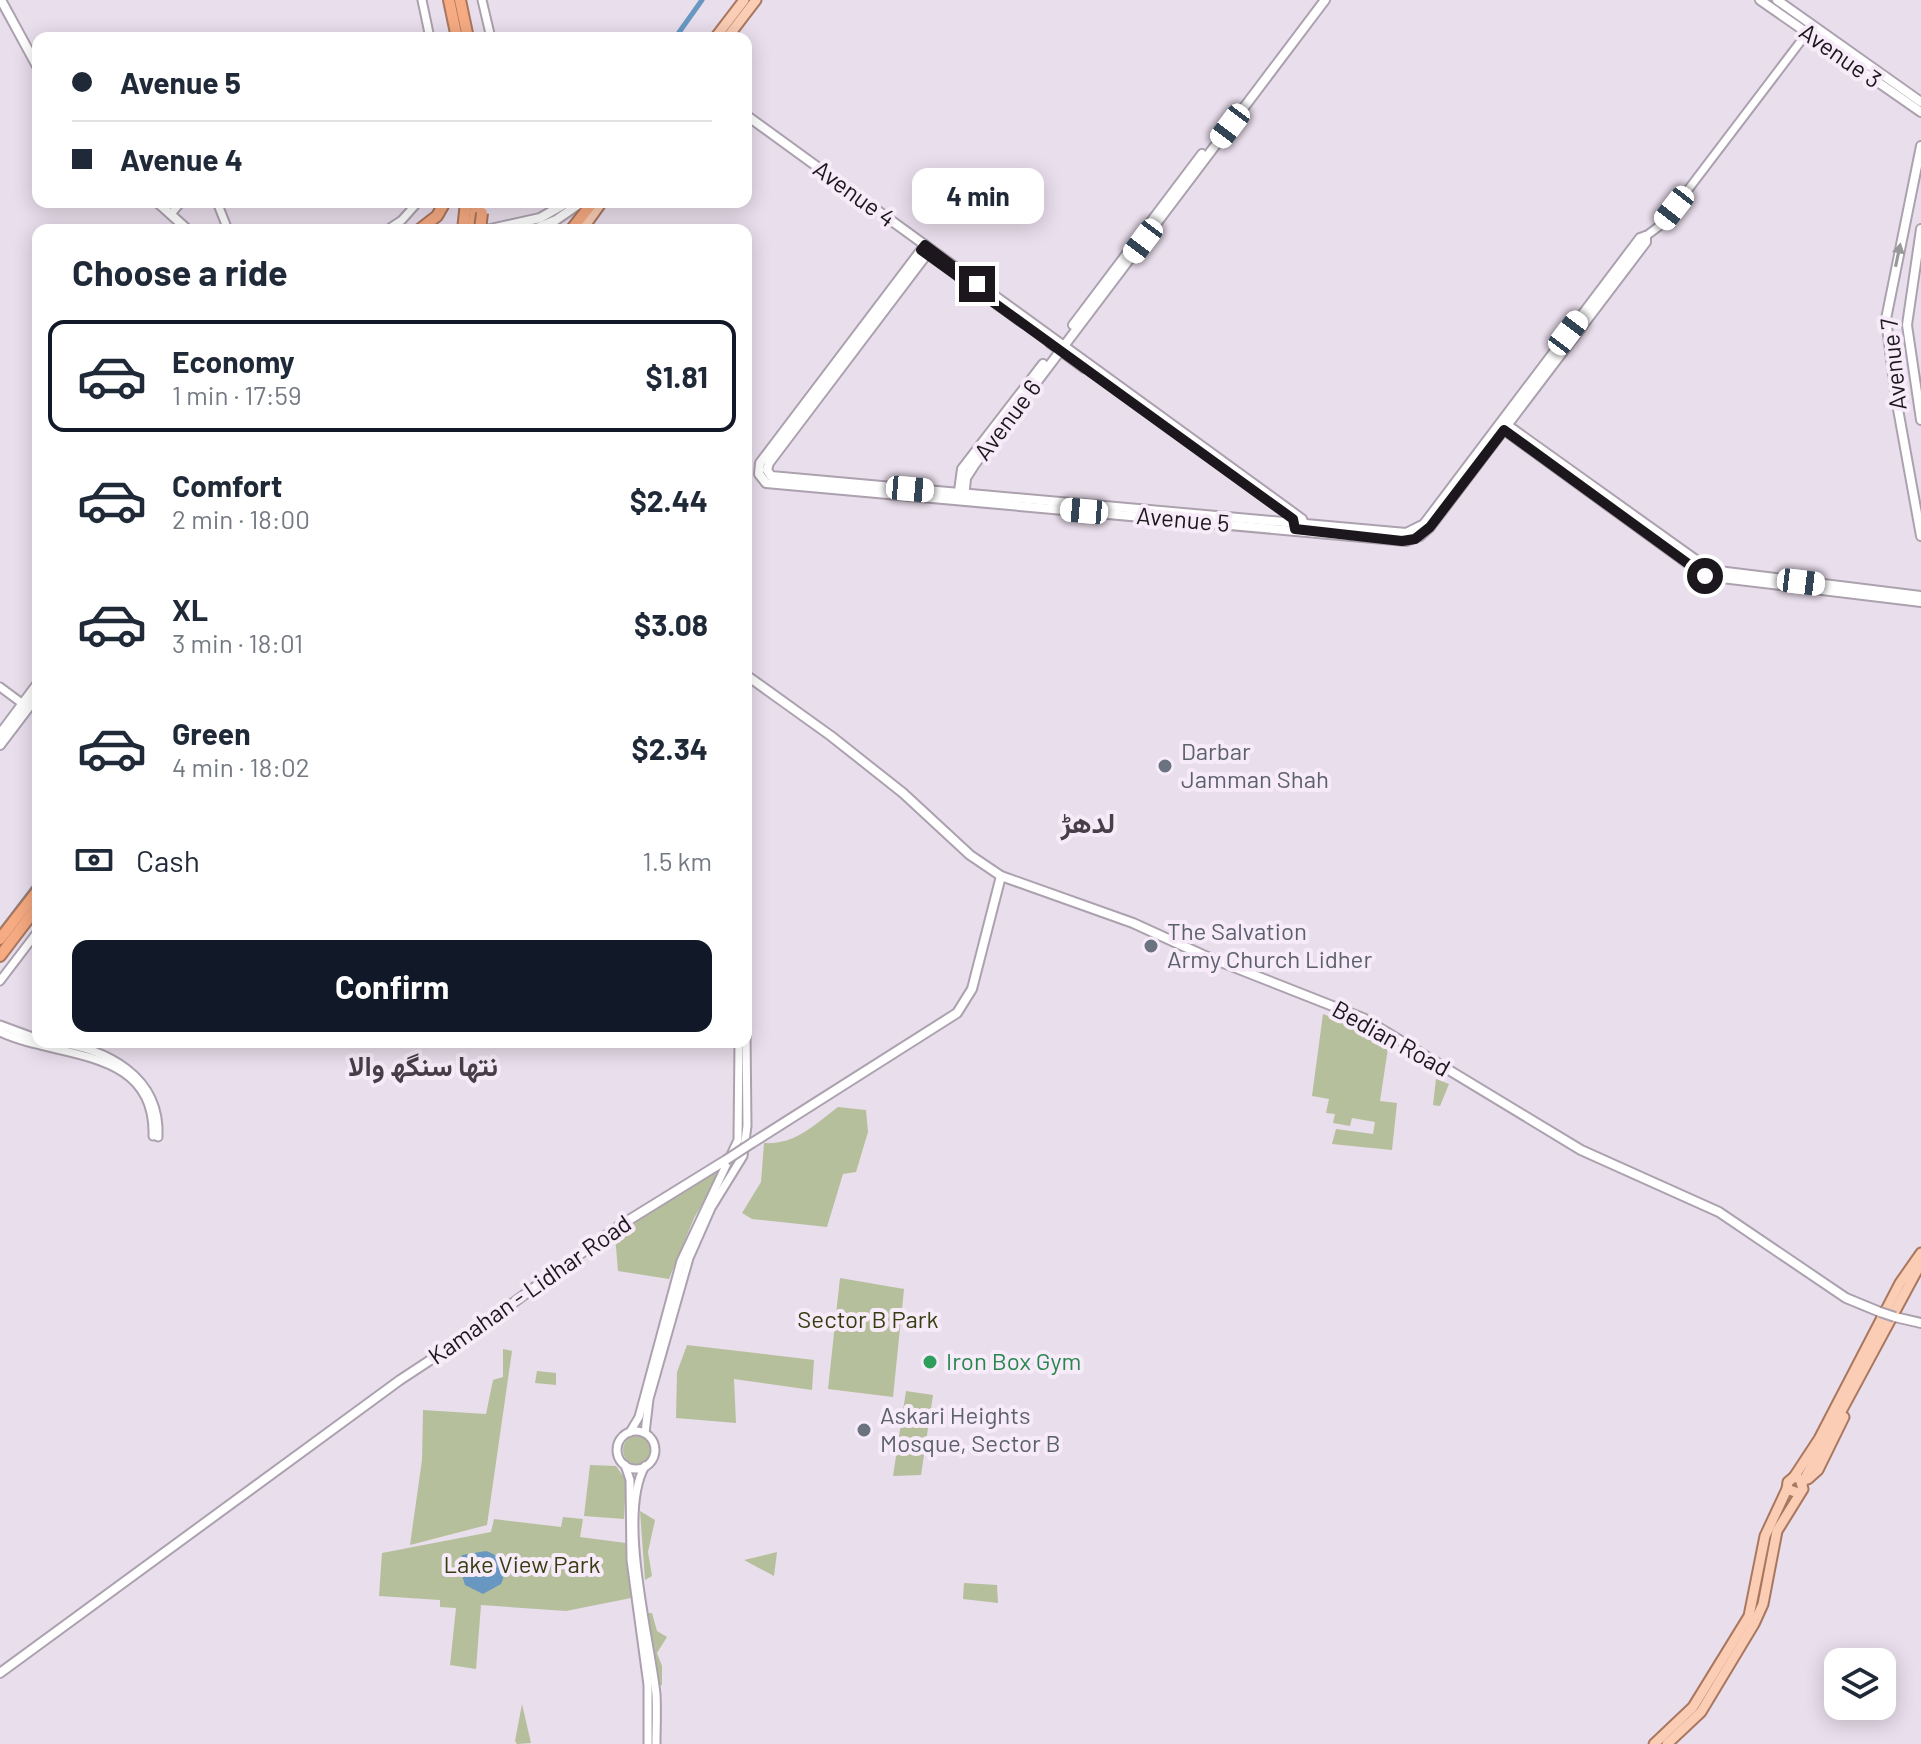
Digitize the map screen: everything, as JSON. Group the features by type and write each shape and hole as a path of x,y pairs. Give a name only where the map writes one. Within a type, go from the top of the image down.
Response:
{"highway":[{"path":"460,0 467,32"},
{"path":"450,6 454,32"},
{"path":"426,224 440,208"},
{"path":"574,224 586,208"},
{"path":"0,939 32,898"},
{"path":"0,956 32,914"}],"main road":[{"path":"1,0 32,57"},
{"path":"720,32 744,0"},
{"path":"732,32 756,0"},
{"name":"Avenue 6","path":"961,498 962,469 1049,361 1068,353 1070,332 1319,0"},
{"name":"Avenue 6","path":"1070,332 1325,0"},
{"name":"Avenue 3","path":"1760,0 1921,112"},
{"name":"Avenue 3","path":"1777,0 1921,102"},
{"name":"Avenue 4","path":"752,120 1300,526"},
{"name":"Avenue 4","path":"752,126 926,250"},
{"name":"Avenue 7","path":"1921,146 1886,319 1896,398 1921,536"},
{"path":"164,208 186,224"},
{"path":"511,224 540,218 558,208"},
{"path":"546,224 573,208"},
{"name":"Avenue 7","path":"1921,229 1907,325 1921,420"},
{"name":"Avenue 5","path":"926,250 764,458 758,472 763,481 1300,526 1406,541 1423,534 1646,242 1646,236"},
{"path":"1070,332 1068,353 1049,361 1045,339 1070,332"},
{"path":"1503,426 1705,576 1916,598"},
{"name":"Bedian Road","path":"752,679 843,745 912,801 970,855 1001,876 1133,923 1203,955 1363,1018 1581,1150 1719,1212 1846,1298 1896,1318 1921,1323"},
{"path":"0,734 32,691"},
{"path":"0,745 32,703"},
{"name":"Kamahan - Lidhar Road","path":"0,1673 400,1380 476,1330 616,1228 957,1013 976,975 1001,876"},
{"path":"1811,1452 1813,1439 1879,1312 1921,1245"},
{"path":"1654,1744 1693,1707 1751,1613 1777,1531 1798,1493 1811,1452 1900,1283 1921,1253"},
{"path":"1800,1479 1921,1263"},
{"path":"1667,1744 1701,1712 1754,1624 1763,1604 1765,1536 1788,1482 1818,1470 1921,1275"},
{"path":"1787,1489 1798,1493"}],"street":[{"path":"422,0 429,32"},
{"path":"482,0 490,32"},
{"path":"1646,236 1662,224 1807,33"},
{"path":"171,214 176,208"},
{"path":"396,224 413,208"},
{"path":"0,687 23,704"},
{"path":"0,981 32,939"},
{"path":"0,1025 32,1037"},
{"path":"0,1032 32,1043"},
{"path":"58,1048 86,1053 114,1067 148,1102 155,1136 156,1106 134,1075 94,1051 80,1048"},
{"path":"648,1744 648,1685 634,1592 630,1480 619,1458 618,1445 639,1417 698,1218 738,1140 739,1048"},
{"path":"645,1433 649,1399 679,1282 701,1226 743,1156 747,1126 746,1048"},
{"path":"630,1432 645,1433 651,1439 655,1452 645,1466 637,1492 637,1555 656,1693 656,1744"},
{"path":"625,1465 635,1469 645,1466"}],"green space":[{"path":"1323,1014 1363,1029 1388,1048 1380,1101 1397,1103 1392,1150 1332,1144 1336,1129 1373,1134 1375,1122 1352,1118 1350,1126 1333,1123 1335,1114 1326,1113 1329,1099 1312,1096"},
{"path":"1436,1079 1449,1084 1440,1106 1433,1105"},
{"path":"838,1107 866,1110 868,1132 856,1172 843,1174 827,1227 752,1219 742,1213 761,1182 764,1143 795,1137"},
{"path":"726,1164 694,1218 669,1279 618,1271 615,1235"},
{"name":"Sector B Park","path":"840,1278 904,1289 893,1397 828,1389"},
{"path":"687,1345 814,1360 812,1390 734,1379 736,1423 676,1418 677,1372"},
{"path":"503,1349 512,1351 487,1525 410,1545 422,1460 423,1410 486,1414 493,1380 503,1377"},
{"path":"537,1371 556,1373 556,1385 535,1383"},
{"path":"906,1391 933,1395 921,1475 893,1476"},
{"path":"637,1436 647,1440 651,1450 647,1460 637,1464 627,1460 623,1450 627,1440"},
{"path":"590,1465 616,1466 626,1480 624,1519 584,1516"},
{"path":"640,1511 655,1520 648,1552 652,1576 645,1580"},
{"name":"Lake View Park","path":"563,1517 583,1519 580,1537 626,1543 631,1598 566,1611 481,1605 476,1669 450,1665 456,1608 440,1607 440,1600 379,1596 382,1553 491,1532 494,1519 561,1527"},
{"path":"777,1552 774,1576 744,1560"},
{"path":"964,1583 997,1585 998,1603 963,1599"},
{"path":"647,1613 652,1613 657,1631 667,1637 657,1653 662,1666 662,1685 657,1686"},
{"path":"522,1704 531,1743 517,1744 515,1741"}],"water":[{"path":"486,1551 500,1560 504,1573 501,1584 483,1594 465,1585 461,1572 462,1555"}],"waterway":[{"path":"679,32 702,0"},
{"path":"0,929 32,887"}],"place":[{"name":"Darbar Jamman Shah","path":"1165,766"},
{"name":"The Salvation Army Church Lidher","path":"1151,946"},
{"name":"Iron Box Gym","path":"930,1362"},
{"name":"Askari Heights Mosque, Sector B","path":"864,1430"}],"district":[{"name":"لدھڑ","path":"1088,823"},
{"name":"نتھا سنگھ والا","path":"423,1066"}],"route":[{"path":"977,284 925,245 921,250 1293,519 1295,529 1402,541 1415,539 1430,527 1504,430 1705,576"}]}
